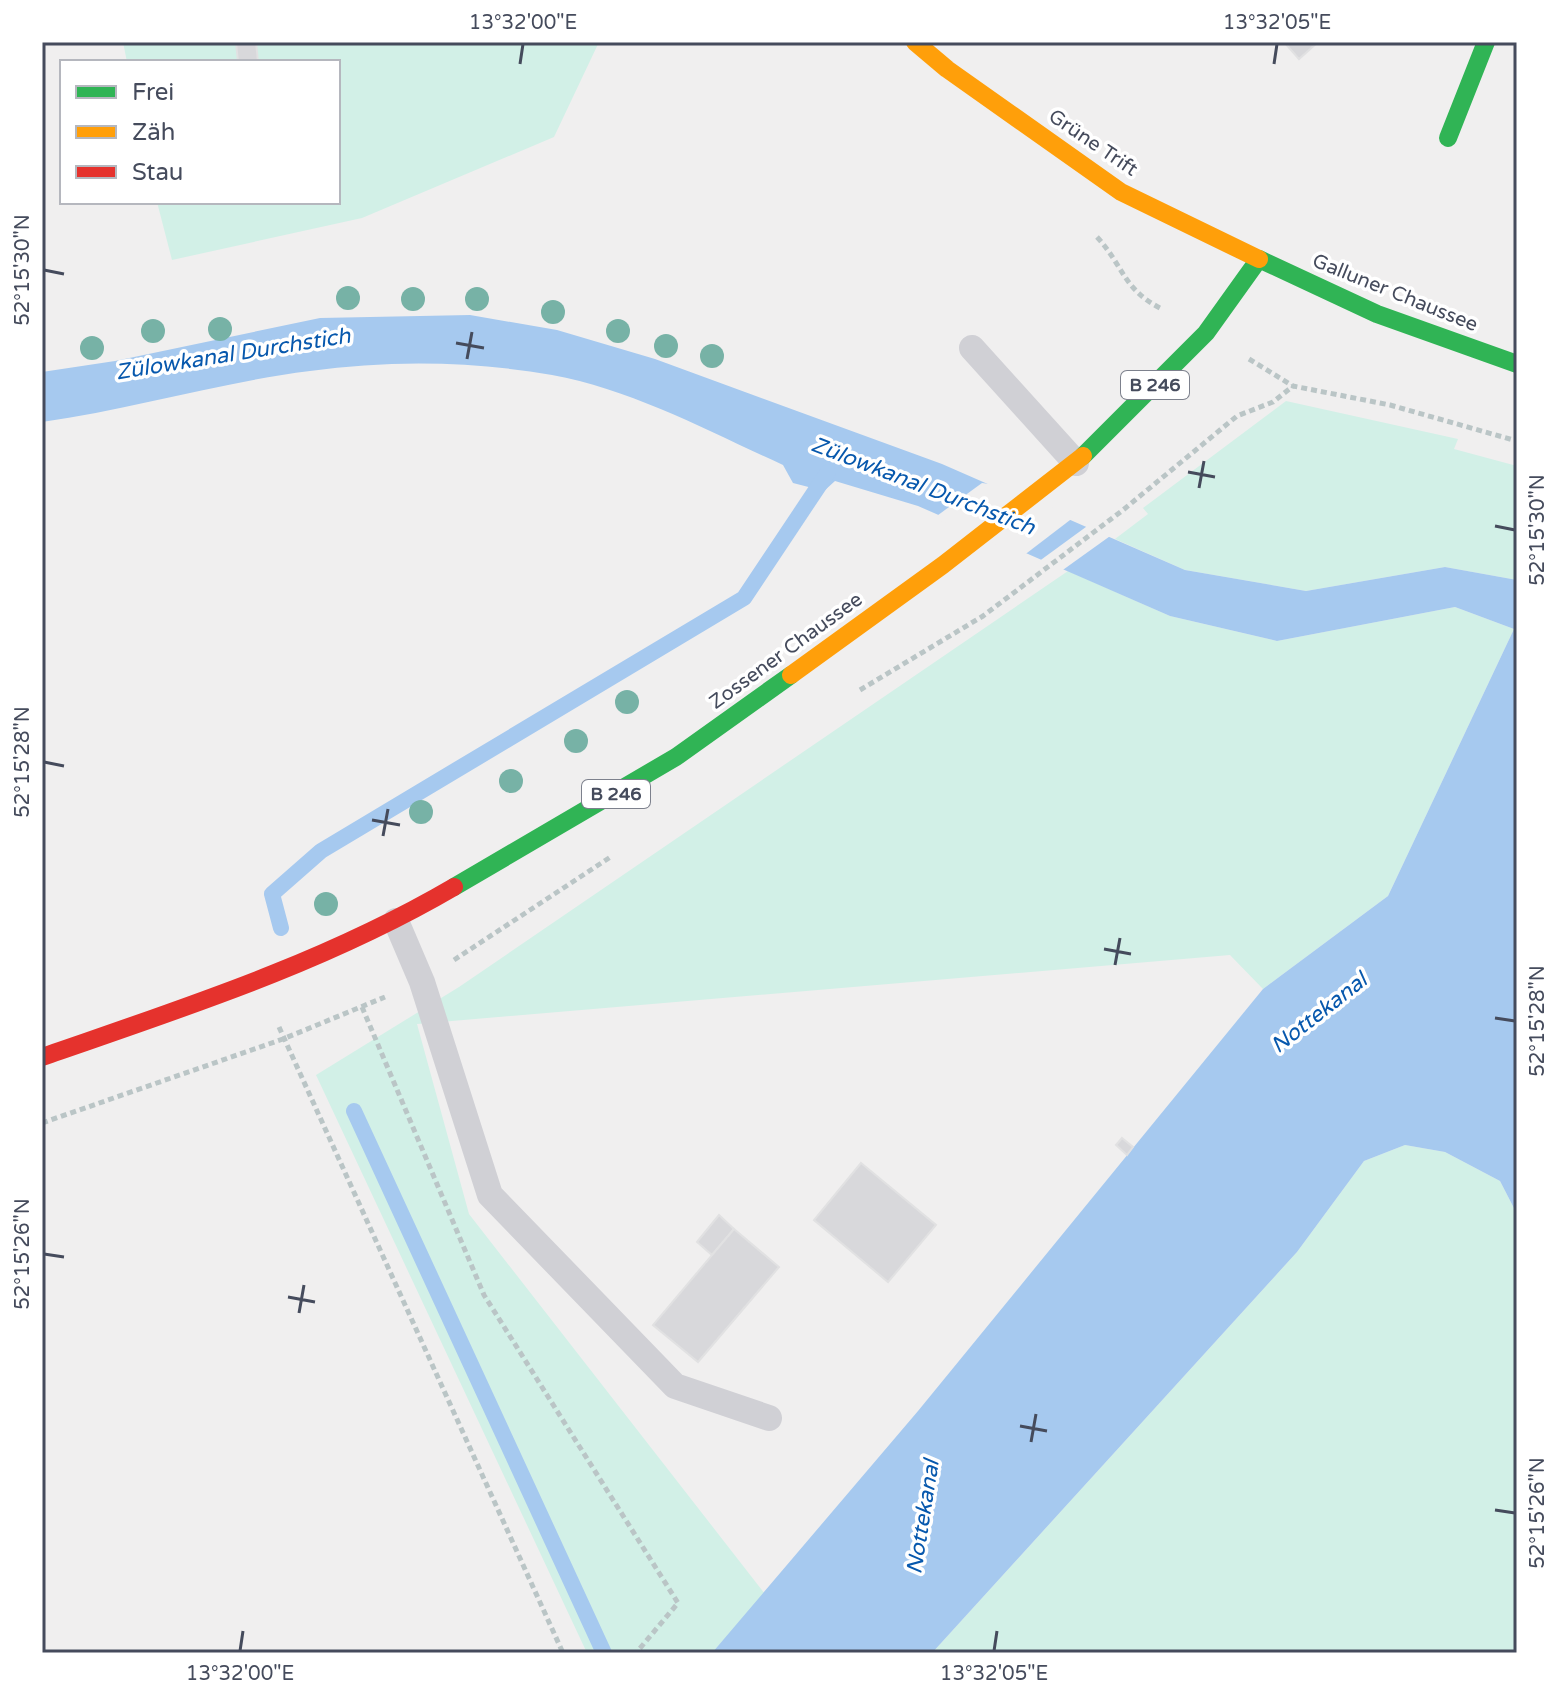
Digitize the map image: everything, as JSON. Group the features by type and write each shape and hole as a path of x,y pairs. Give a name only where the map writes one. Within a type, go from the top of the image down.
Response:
{"main road":[{"name":"Grüne Trift","path":"915,42 947,69 1121,192 1259,259"},
{"path":"1448,138 1486,42"},
{"name":"Galluner Chaussee","path":"1259,259 1377,314 1512,362"},
{"name":"Zossener Chaussee","path":"42,1057 264,980 396,921 676,757 943,565 1076,463 1206,333 1259,259"}],"lane":[{"path":"972,348 1076,463"},
{"path":"396,921 422,982 490,1195 675,1386 769,1418"}],"path":[{"path":"983,616 1123,510 1237,416 1273,402 1293,386 1390,405 1517,441"},
{"path":"42,1123 283,1039 362,1007 484,1295 678,1603 636,1653"},
{"path":"283,1039 563,1653"}],"green space":[{"path":"123,42 599,42 554,137 362,218 172,260 158,204 340,204 340,60 127,60"},
{"path":"1286,401 1458,439 1454,449 1517,466 1517,580 1445,567 1306,591 1185,570 1115,539 1148,514 1143,508"},
{"path":"1068,571 1170,616 1277,641 1455,607 1514,629 1388,896 1263,989 1230,955 417,1024 469,1214 765,1594 712,1653 587,1653 316,1075 459,987"},
{"path":"1405,1145 1445,1152 1500,1181 1517,1214 1517,1653 932,1653 1297,1252 1364,1161"}],"water":[{"path":"470,315 557,330 655,359 942,464 1185,570 1306,591 1445,567 1517,580 1517,1214 1500,1181 1445,1152 1405,1145 1364,1161 1297,1252 932,1653 712,1653 918,1411 1263,989 1388,896 1514,629 1455,607 1277,641 1170,616 918,506 835,481 824,491 793,483 783,465 670,413 582,382 522,370 431,364 340,367 243,382 42,422 42,372 115,361 320,318"}],"pier":[{"path":"982,483 1004,486 1074,517 1023,556 934,518"},
{"path":"1090,524 1113,534 1060,572 1038,562"}],"building":[{"path":"236,42 256,42 258,60 238,60"},
{"path":"1284,42 1318,42 1299,59"},
{"path":"1122,1138 1133,1147 1127,1155 1116,1145"},
{"path":"861,1163 936,1225 888,1282 814,1220"},
{"path":"719,1215 734,1229 712,1255 697,1242"},
{"path":"734,1229 779,1267 698,1362 653,1325"}],"waterway":[{"name":"Zülowkanal Durchstich","path":"281,928 272,894 321,851 744,598 828,472"},
{"path":"354,1111 604,1653"}],"traffic: fast":[{"path":"1448,138 1486,42"},
{"path":"1083,456 1206,333 1259,259 1377,314 1517,364"},
{"path":"454,887 676,757 791,675"}],"traffic: slow":[{"path":"915,42 947,69 1121,192 1259,259"},
{"path":"791,675 943,565 1083,456"}],"traffic: jam":[{"path":"42,1057 200,1002 304,961 355,939 454,887"}],"water label":[{"name":"Nottekanal","path":"1319,1013"},
{"name":"Nottekanal","path":"923,1517"}]}
